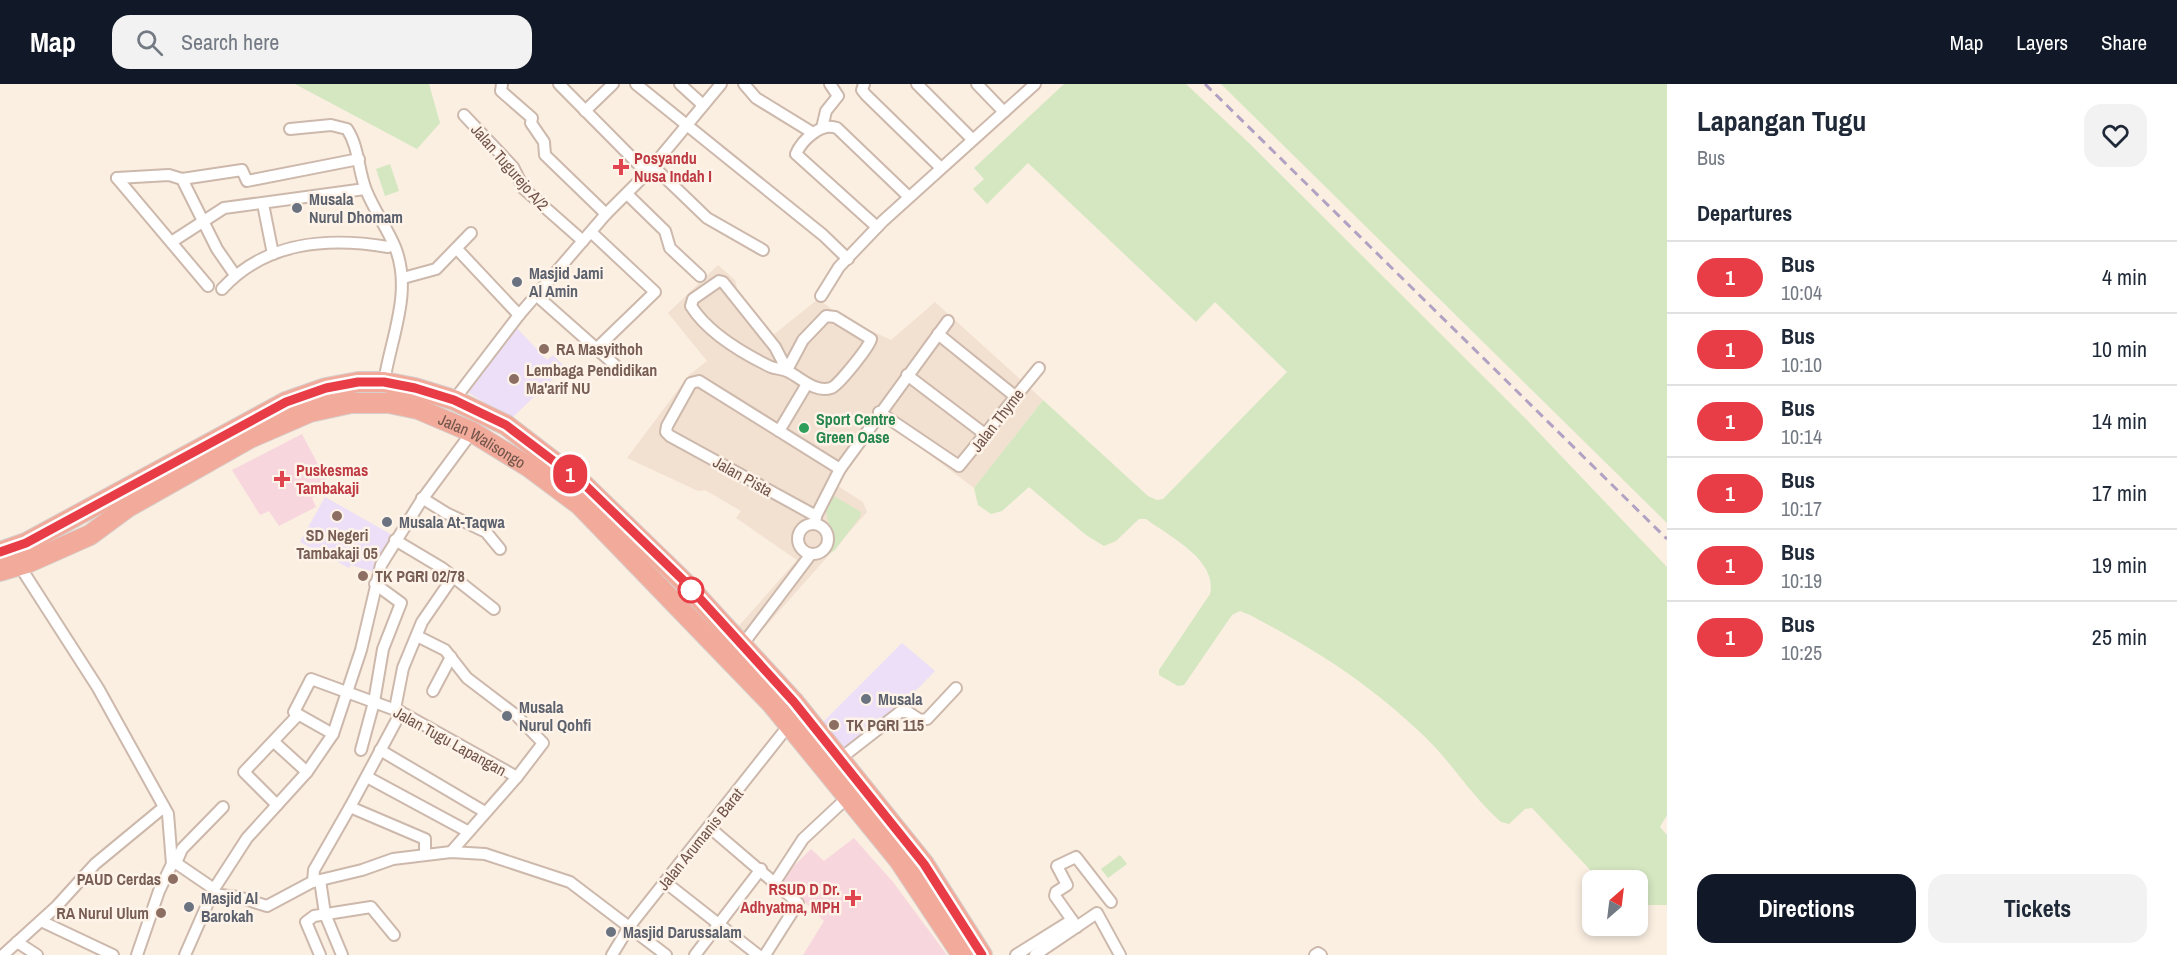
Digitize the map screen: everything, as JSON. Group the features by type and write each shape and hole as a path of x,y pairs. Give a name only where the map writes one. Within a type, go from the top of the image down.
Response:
{"highway":[{"name":"Jalan Walisongo","path":"0,552 26,543 286,402 326,388 358,382 384,382 454,400 506,425 584,484 683,580 743,644 841,758 924,864 982,955"},
{"name":"Jalan Walisongo","path":"0,571 90,535 128,507 250,438 310,412 351,403 388,403 418,409 472,432 529,467 580,505 758,688 849,795 899,860 962,955"},
{"path":"669,595 683,580"}],"street":[{"path":"502,84 501,91 531,116 531,123 544,142 545,155 606,214"},
{"path":"559,84 585,111 707,218 763,250"},
{"path":"585,111 613,84"},
{"path":"636,84 818,231 848,259"},
{"path":"680,84 703,105"},
{"path":"454,400 519,315 606,214 650,169 721,84"},
{"path":"744,84 756,98 817,131 830,126 837,128 909,197"},
{"path":"830,84 838,96 826,111 817,131 796,154 877,227"},
{"path":"864,84 862,90 866,95 941,168"},
{"path":"917,84 972,139"},
{"path":"977,84 1004,112"},
{"path":"821,296 836,273 877,227 1035,84"},
{"name":"Jalan Tugurejo A/2","path":"464,115 513,167 524,189 583,241"},
{"path":"290,129 317,126 343,127 349,131 359,159 365,189 396,249 403,278 403,300 384,382"},
{"path":"208,286 117,178 169,175 182,179 242,170 247,181 359,159"},
{"path":"182,179 217,249 235,275"},
{"path":"173,242 204,219 224,208 365,189"},
{"path":"627,194 665,231 670,248 699,276"},
{"path":"263,204 273,254"},
{"path":"403,278 436,269 471,233"},
{"path":"592,233 653,288 654,294 596,349"},
{"path":"222,289 235,275 289,247 320,242 351,241 388,247"},
{"path":"457,249 519,315"},
{"path":"787,370 775,347 723,282 719,282 693,299 691,306 710,328 758,360 787,370 804,382 824,389 836,386 871,339 835,317 826,316 803,340 787,370"},
{"path":"536,295 615,365"},
{"path":"812,554 801,549 798,538 803,527 815,520 840,469 879,412 948,321"},
{"path":"938,334 1016,397"},
{"name":"Jalan Thyme","path":"879,412 959,466 1039,368"},
{"path":"907,375 986,435"},
{"name":"Jalan Pista","path":"777,429 699,381 691,383 667,426 666,432 815,520"},
{"path":"804,382 777,429 840,469"},
{"path":"185,955 213,892 247,838 307,772 333,734 361,650 381,565 423,498 472,432"},
{"path":"423,498 446,513 486,532 500,549"},
{"path":"743,644 812,554 823,551 828,541 825,530 815,520"},
{"path":"395,540 453,577 494,609"},
{"path":"19,565 98,688 168,814 172,864 159,891 137,955"},
{"path":"342,955 325,914 314,870 380,750 398,710 402,674 417,636 423,622 453,577"},
{"path":"361,750 374,702 383,649 401,603 375,584"},
{"path":"417,636 445,650 467,678 517,716 543,743 517,777 467,831 451,852"},
{"path":"433,691 451,657"},
{"name":"Jalan Tugu Lapangan","path":"298,715 293,711 311,679 398,710 517,777"},
{"path":"841,758 900,711 908,712 920,720 927,719 956,688"},
{"path":"277,805 244,772 298,715 333,734"},
{"name":"Jalan Arumanis Barat","path":"612,955 629,927 789,725"},
{"path":"274,742 307,772"},
{"path":"380,750 485,812"},
{"path":"367,777 467,831"},
{"path":"775,882 802,839 849,795"},
{"path":"351,806 425,839 425,854"},
{"path":"3,955 41,921 95,864 164,807"},
{"path":"223,807 182,849 176,863 213,892 267,906 316,881 362,870 393,859 451,852 492,855 564,879 666,955"},
{"path":"709,827 797,902 797,907 765,955"},
{"path":"1075,923 1055,894 1067,885 1056,868 1073,856 1111,902"},
{"path":"694,955 761,869"},
{"path":"665,882 758,955"},
{"path":"320,955 306,922 309,918 371,907 394,935"},
{"path":"1035,955 1048,947 1075,923 1097,913 1117,954"},
{"path":"41,921 113,955"},
{"path":"17,942 37,955"},
{"path":"1016,955 1048,947"},
{"path":"1315,955 1318,953 1321,955"}],"shaded area":[{"path":"718,265 735,280 740,301 772,336 818,299 845,319 891,340 935,302 1043,400 974,488 879,417 836,485 863,502 867,512 750,644 737,628 797,560 736,518 741,511 705,490 698,491 627,458 689,375 707,361 668,313"},
{"name":"Lembaga Pendidikan Ma'arif NU","path":"515,326 547,360 553,355 565,367 511,419 466,391"},
{"name":"Puskesmas Tambakaji","path":"302,434 331,489 312,498 316,507 279,526 269,511 260,515 232,470"},
{"name":"SD Negeri Tambakaji 05","path":"325,497 394,536 374,572 351,565 349,568 300,542"},
{"path":"902,643 935,671 900,707 844,752 821,724"},
{"name":"RSUD D Dr. Adhyatma, MPH","path":"854,838 893,882 947,955 803,955 824,921 781,879 811,849 824,861"}],"green space":[{"path":"295,84 429,84 440,123 417,149"},
{"path":"1064,84 1186,84 1249,143 1523,416 1667,567 1667,815 1660,827 1667,835 1667,905 1648,905 1648,870 1590,870 1532,808 1525,809 1509,824 1501,822 1480,801 1432,744 1402,715 1319,654 1250,615 1240,611 1232,615 1184,685 1178,686 1159,675 1159,670 1210,594 1211,582 1207,570 1190,550 1146,519 1139,519 1116,541 1104,546 1086,535 1029,487 1002,511 991,514 978,505 974,488 1043,400 1148,496 1157,500 1163,499 1287,372 1215,302 1196,322 1028,163 987,204 973,189 984,179 974,168"},
{"path":"1221,84 1667,84 1667,523"},
{"path":"390,164 399,191 385,196 376,169"},
{"path":"832,495 861,512 860,517 835,550 826,556 832,538 825,507"},
{"path":"1120,855 1127,864 1108,878 1101,869"}],"railway":[{"path":"1205,84 1667,539"}],"bus line":[{"name":"1","path":"0,552 26,543 286,402 326,388 358,382 384,382 415,388 454,400 506,425 584,484 683,580 743,644 841,758 924,864 982,955"}],"place":[{"name":"Posyandu Nusa Indah I","path":"621,167"},
{"name":"Musala Nurul Dhomam","path":"297,208"},
{"name":"Masjid Jami Al Amin","path":"517,282"},
{"name":"RA Masyithoh","path":"544,349"},
{"name":"Lembaga Pendidikan Ma'arif NU","path":"514,379"},
{"name":"Sport Centre Green Oase","path":"804,428"},
{"name":"Puskesmas Tambakaji","path":"282,479"},
{"name":"SD Negeri Tambakaji 05","path":"337,516"},
{"name":"Musala At-Taqwa","path":"387,522"},
{"name":"TK PGRI 02/78","path":"363,576"},
{"name":"Musala","path":"866,699"},
{"name":"Musala Nurul Qohfi","path":"507,716"},
{"name":"TK PGRI 115","path":"834,725"},
{"name":"PAUD Cerdas","path":"173,879"},
{"name":"RSUD D Dr. Adhyatma, MPH","path":"853,898"},
{"name":"Masjid Al Barokah","path":"189,907"},
{"name":"RA Nurul Ulum","path":"161,913"},
{"name":"Masjid Darussalam","path":"611,932"}]}
